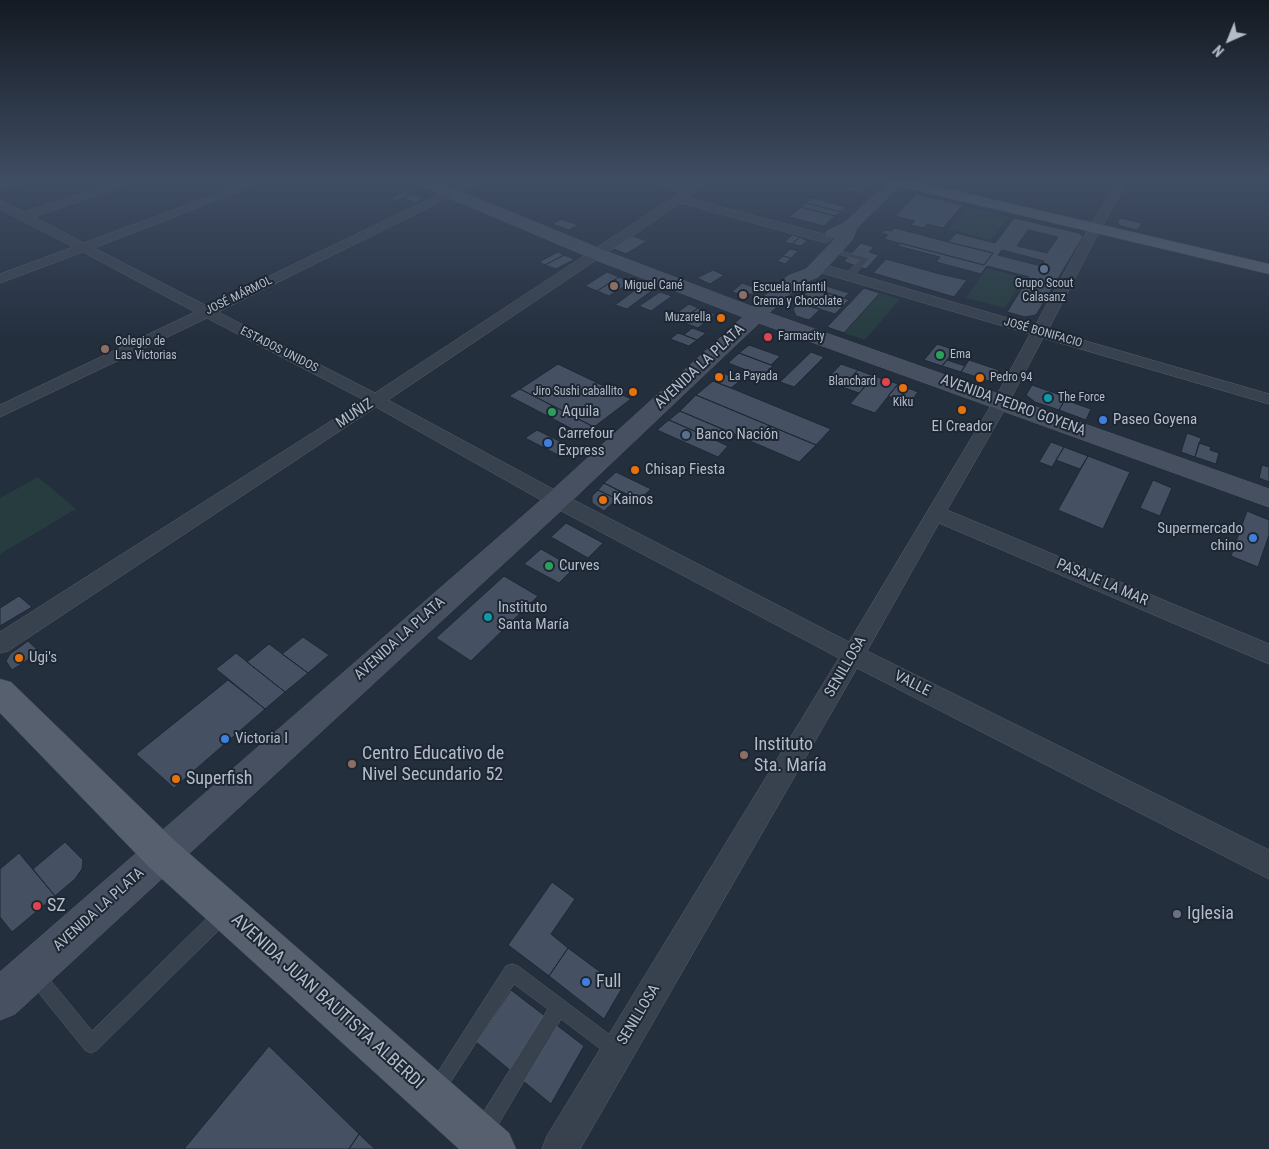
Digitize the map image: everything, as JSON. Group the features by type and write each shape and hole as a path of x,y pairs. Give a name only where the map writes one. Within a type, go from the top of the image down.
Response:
{"main road":[{"name":"AVENIDA PEDRO GOYENA","path":"547,234 756,316 1269,498"},
{"name":"AVENIDA LA PLATA","path":"799,276 799,269 827,245 846,237 847,234"},
{"path":"1119,234 1269,269"},
{"path":"817,267 811,264 827,245"},
{"name":"AVENIDA LA PLATA","path":"0,999 556,500 799,276 812,273 817,267"},
{"name":"AVENIDA JUAN BAUTISTA ALBERDI","path":"0,692 162,854 486,1143"}],"street":[{"name":"ESTADOS UNIDOS","path":"56,234 376,400 556,500"},
{"path":"0,278 121,234"},
{"name":"JOSÉ MÁRMOL","path":"0,412 369,234"},
{"name":"MUÑIZ","path":"0,644 376,400 627,234"},
{"path":"795,234 827,245"},
{"name":"SENILLOSA","path":"560,1149 854,655 935,512 1001,402 1092,234"},
{"name":"JOSÉ BONIFACIO","path":"817,267 1269,399"},
{"name":"VALLE","path":"556,500 854,655 1269,865"},
{"name":"PASAJE LA MAR","path":"935,512 1269,654"}],"lane":[{"path":"827,245 865,260 848,276"},
{"path":"31,971 91,1044 226,912"},
{"path":"432,1095 512,972 618,1052"},
{"path":"486,1143 559,1007"}],"green space":[{"path":"967,234 996,234 991,240"},
{"path":"987,268 1024,278 1005,308 966,298"},
{"path":"880,293 900,299 865,340 844,333"},
{"path":"38,477 76,509 0,554 0,498"}],"building":[{"path":"883,234 916,234 993,253 984,265 884,239 888,235"},
{"path":"955,234 995,243 1002,234 1026,234 1017,246 1047,253 1058,237 1044,234 1080,234 1083,237 1036,315 1025,317 1007,312 1029,277 987,266 981,274 936,262 940,257 898,246 900,243 984,265 993,253 948,242","holes":["1002,250 1044,261 1041,266 998,255"]},
{"path":"792,235 800,237 792,244 785,242"},
{"path":"633,236 647,241 626,254 612,248"},
{"path":"800,237 807,241 801,246 792,244"},
{"path":"861,243 874,247 869,252 879,255 866,269 844,261"},
{"path":"790,249 798,251 791,258 783,256"},
{"path":"558,252 564,255 545,265 539,262"},
{"path":"564,255 575,259 556,269 545,265"},
{"path":"783,256 791,258 785,264 777,261"},
{"path":"886,259 967,280 954,297 873,273"},
{"path":"713,270 724,275 710,284 697,278"},
{"path":"607,272 619,277 597,291 585,286"},
{"name":"Miguel Cané","path":"619,277 631,282 609,296 597,291"},
{"path":"742,283 759,289 753,294 742,295 732,292"},
{"path":"816,283 849,293 844,298 811,288"},
{"path":"642,285 654,289 627,309 615,305"},
{"path":"811,288 849,300 842,307 804,295"},
{"path":"864,288 880,293 844,333 827,327"},
{"path":"660,292 672,296 651,311 639,306"},
{"path":"806,296 842,307 835,314 799,303"},
{"path":"799,303 820,309 809,320 796,316 793,309"},
{"path":"689,304 698,308 680,321 671,317"},
{"path":"698,308 715,314 698,328 680,321"},
{"path":"692,328 706,333 697,340 684,335"},
{"path":"678,333 697,340 689,346 670,339"},
{"name":"Ema","path":"937,344 955,350 942,366 924,360"},
{"path":"749,345 780,356 771,365 739,353"},
{"path":"811,352 824,357 794,387 780,382"},
{"path":"739,353 773,366 762,376 728,363"},
{"path":"947,360 965,366 961,372 942,366"},
{"path":"969,360 999,370 992,382 961,372"},
{"path":"558,364 631,399 594,427 520,389"},
{"path":"841,364 858,370 842,387 825,381"},
{"path":"858,370 874,376 859,393 842,387"},
{"path":"722,373 741,380 731,388 713,381"},
{"path":"874,376 898,384 875,413 850,404"},
{"path":"713,381 831,429 816,445 696,395"},
{"path":"898,384 918,392 909,404 888,396"},
{"name":"The Force","path":"1032,385 1066,397 1059,410 1035,402 1026,395"},
{"name":"Aquila","path":"520,389 594,427 584,435 509,396"},
{"path":"696,395 816,445 799,462 680,411"},
{"path":"1065,400 1091,409 1086,420 1059,410"},
{"path":"680,411 725,430 715,440 669,420"},
{"name":"Banco Nación","path":"669,420 728,446 718,457 657,430"},
{"name":"Carrefour Express","path":"537,430 571,447 560,456 525,438"},
{"path":"1187,433 1201,438 1195,457 1181,452"},
{"path":"1051,442 1064,447 1052,467 1039,462"},
{"path":"1199,443 1211,447 1210,450 1219,453 1216,464 1195,457"},
{"path":"1064,447 1088,456 1080,469 1056,460"},
{"path":"1088,456 1130,472 1103,529 1058,510"},
{"path":"1262,465 1269,467 1269,482 1259,478"},
{"path":"616,472 651,489 639,500 604,483"},
{"path":"1153,480 1172,488 1160,516 1140,508"},
{"path":"604,483 623,493 617,499 598,490"},
{"path":"598,490 617,499 604,511 592,503 592,496"},
{"name":"Supermercado chino","path":"1247,511 1269,520 1269,535 1258,567 1231,556"},
{"path":"566,523 603,543 588,558 551,537"},
{"name":"Curves","path":"541,549 574,568 559,583 524,564"},
{"name":"Instituto Santa María","path":"504,576 538,596 471,661 436,638"},
{"path":"19,596 32,607 0,626 0,608"},
{"path":"303,637 329,655 308,673 282,654"},
{"name":"Ugi's","path":"28,641 40,652 12,670 6,661 10,654"},
{"path":"269,644 308,673 285,692 247,662"},
{"path":"236,653 285,692 265,709 216,669"},
{"path":"228,680 265,709 174,788 136,754"},
{"path":"65,842 83,860 82,869 75,879 55,896 33,869"},
{"path":"19,853 55,896 12,932 0,917 0,869"},
{"path":"552,882 575,899 551,934 568,948 549,976 508,945"},
{"name":"Full","path":"568,948 622,988 604,1019 549,976"},
{"path":"511,990 584,1046 551,1104 476,1042"},
{"path":"269,1046 359,1134 349,1149 184,1149"},
{"path":"359,1134 375,1149 349,1149"}],"place":[{"name":"Grupo Scout Calasanz","path":"1044,269"},
{"name":"Miguel Cané","path":"614,286"},
{"name":"Escuela Infantil Crema y Chocolate","path":"743,295"},
{"name":"Muzarella","path":"721,318"},
{"name":"Farmacity","path":"768,337"},
{"name":"Colegio de Las Victorias","path":"105,349"},
{"name":"Ema","path":"940,355"},
{"name":"La Payada","path":"719,377"},
{"name":"Pedro 94","path":"980,378"},
{"name":"Blanchard","path":"886,382"},
{"name":"Kiku","path":"903,388"},
{"name":"Jiro Sushi caballito","path":"633,392"},
{"name":"The Force","path":"1048,398"},
{"name":"El Creador","path":"962,410"},
{"name":"Aquila","path":"552,412"},
{"name":"Paseo Goyena","path":"1103,420"},
{"name":"Banco Nación","path":"686,435"},
{"name":"Carrefour Express","path":"548,443"},
{"name":"Chisap Fiesta","path":"635,470"},
{"name":"Kainos","path":"603,500"},
{"name":"Supermercado chino","path":"1253,538"},
{"name":"Curves","path":"549,566"},
{"name":"Instituto Santa María","path":"488,617"},
{"name":"Ugi's","path":"19,658"},
{"name":"Victoria I","path":"225,739"},
{"name":"Instituto Sta. María","path":"744,755"},
{"name":"Centro Educativo de Nivel Secundario 52","path":"352,764"},
{"name":"Superfish","path":"176,779"},
{"name":"SZ","path":"37,906"},
{"name":"Iglesia","path":"1177,914"},
{"name":"Full","path":"586,982"}]}
